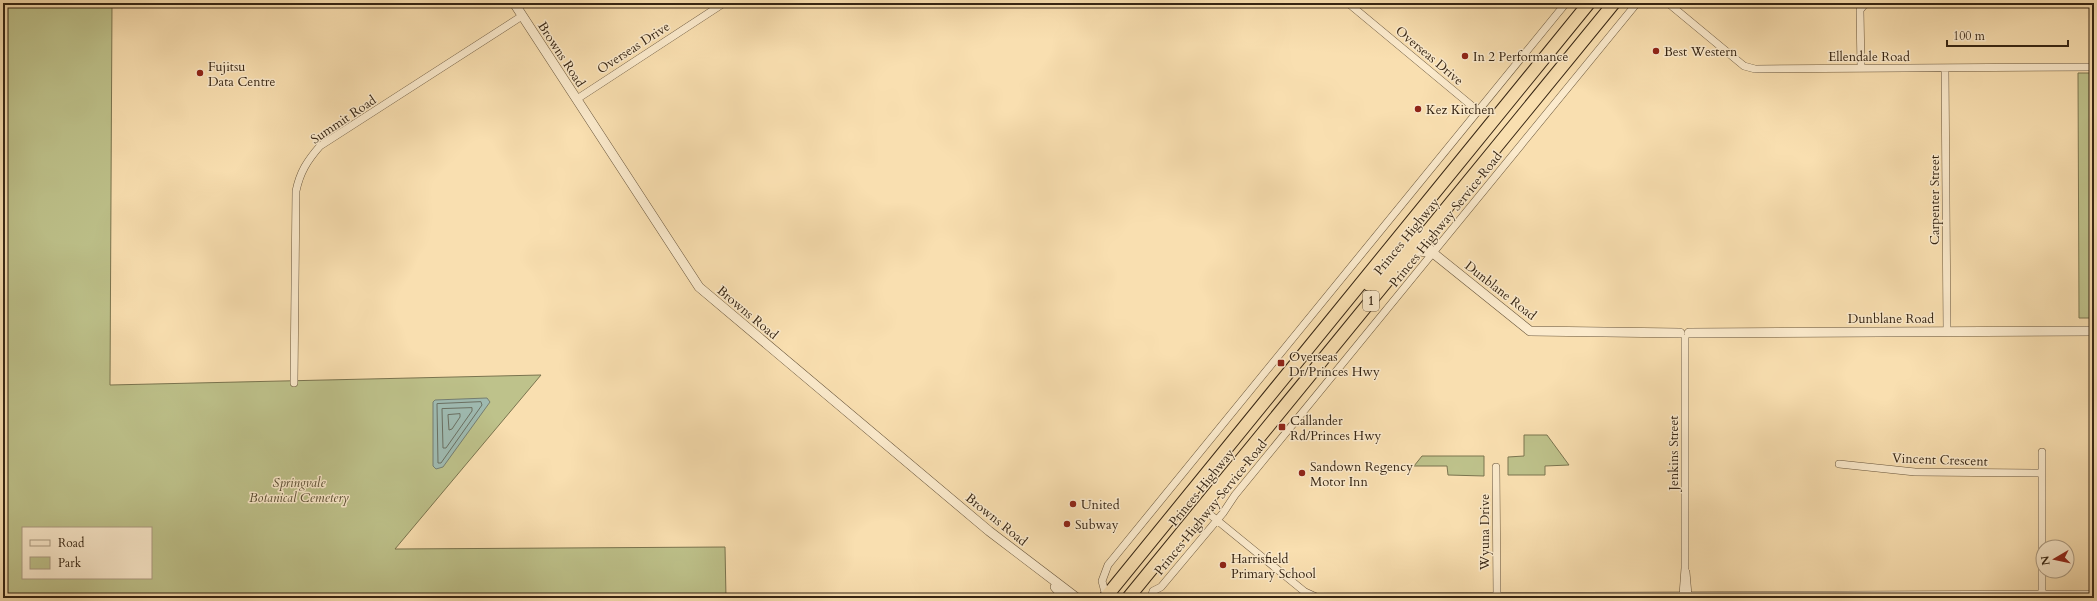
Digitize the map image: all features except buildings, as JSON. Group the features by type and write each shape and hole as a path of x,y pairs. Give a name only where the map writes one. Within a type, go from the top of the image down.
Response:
{"highway":[{"name":"Princes Highway","path":"1105,597 1589,3"},
{"name":"Princes Highway","path":"1128,598 1614,3"},
{"path":"1326,325 1360,297 1406,241 1410,239 1421,239"}],"street":[{"name":"Browns Road","path":"514,3 699,288 1042,573 1077,598"},
{"name":"Overseas Drive","path":"577,99 724,3"},
{"name":"Overseas Drive","path":"1348,3 1478,111"},
{"path":"1105,597 1102,581 1108,565 1566,3"},
{"name":"Princes Highway Service Road","path":"1151,598 1153,592 1161,586 1217,520 1433,252 1637,3"},
{"name":"Ellendale Road","path":"1668,3 1744,66 1755,69 2094,67"},
{"path":"1861,68 1860,10 1866,3"},
{"name":"Summit Road","path":"294,383 296,192 300,174 307,160 320,146 522,16"},
{"name":"Carpenter Street","path":"1945,68 1947,331"},
{"name":"Dunblane Road","path":"1421,239 1433,252 1530,331 1685,335 1947,331 2094,331"},
{"path":"1409,255 1420,251 1433,252"},
{"name":"Jenkins Street","path":"1683,596 1685,568 1685,335"},
{"path":"2042,452 2042,594"},
{"name":"Vincent Crescent","path":"1839,464 1915,472 2041,473"},
{"name":"Wyuna Drive","path":"1496,467 1497,596"},
{"path":"1202,508 1311,596 1789,597 2094,594"},
{"name":"Browns Road","path":"1042,573 1065,598"}],"green space":[{"name":"Springvale Botanical Cemetery","path":"3,3 112,3 110,385 541,375 395,549 725,547 726,598 3,598"},
{"path":"2078,73 2094,73 2094,318 2079,318"},
{"path":"1524,435 1547,435 1569,465 1545,466 1545,475 1508,475 1508,457 1524,456"},
{"path":"1422,456 1484,456 1484,476 1448,475 1447,466 1414,466"}],"water":[{"path":"487,398 490,402 443,467 436,469 433,466 433,402 435,400"}],"place":[{"name":"Best Western","path":"1656,51"},
{"name":"In 2 Performance","path":"1465,56"},
{"name":"Fujitsu Data Centre","path":"200,73"},
{"name":"Kez Kitchen","path":"1418,109"},
{"name":"Overseas Dr/Princes Hwy","path":"1281,363"},
{"name":"Callander Rd/Princes Hwy","path":"1282,427"},
{"name":"Sandown Regency Motor Inn","path":"1302,473"},
{"name":"United","path":"1073,504"},
{"name":"Subway","path":"1067,524"},
{"name":"Harrisfield Primary School","path":"1223,565"}]}
